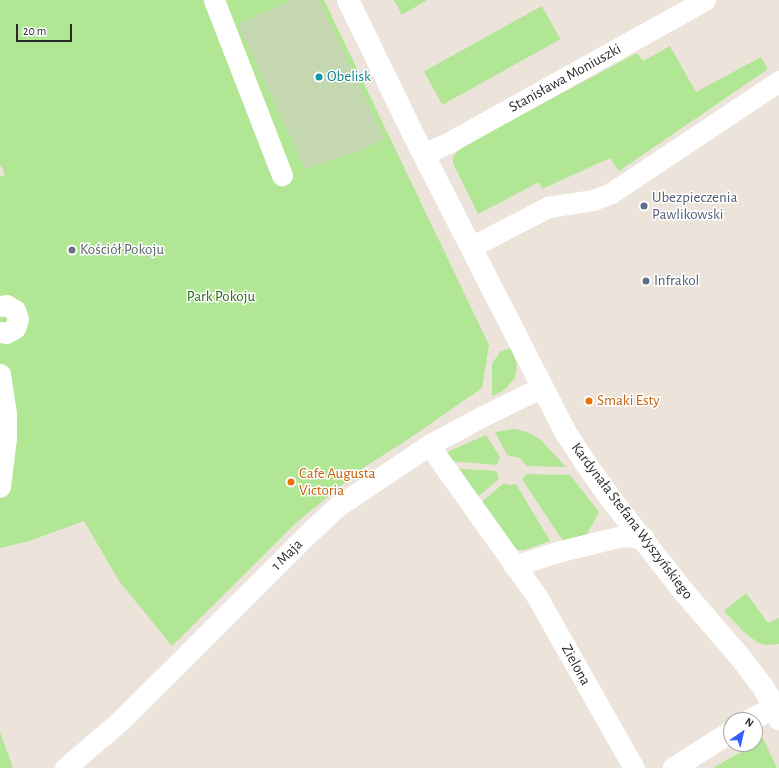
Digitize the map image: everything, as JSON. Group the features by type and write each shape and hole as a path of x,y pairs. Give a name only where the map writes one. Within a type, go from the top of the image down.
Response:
{"street":[{"path":"214,0 282,175"},
{"name":"Kardynała Stefana Wyszyńskiego","path":"348,0 424,154 566,433 614,503 644,538 684,592 741,658 778,711"},
{"name":"Stanisława Moniuszki","path":"424,154 448,143 705,0"},
{"path":"471,247 548,207 594,200 611,193 779,81"},
{"path":"0,306 6,305 15,310 18,319 14,328 6,333 0,332"},
{"path":"0,374 6,414 6,438 0,487"},
{"name":"1 Maja","path":"65,768 120,721 312,529 338,506 429,445 542,387"},
{"name":"Zielona","path":"429,445 536,595 634,768"},
{"path":"514,566 562,551 622,536 644,538"},
{"path":"763,716 778,711"},
{"path":"674,768 723,737"}],"green space":[{"name":"Park Pokoju","path":"0,0 324,0 489,345 482,388 410,438 363,468 297,522 172,646 119,581 84,521 29,541 0,548 0,177 5,175 0,164"},
{"path":"291,0 319,0 385,139 354,153 305,169 238,24"},
{"path":"394,0 427,0 402,15"},
{"path":"542,6 560,39 442,105 424,71"},
{"path":"670,46 696,92 761,57 768,69 619,171 610,158 542,189 539,182 478,214 453,163 453,157 463,146 637,53 643,61"},
{"path":"511,348 517,364 515,378 503,391 492,396 492,364 500,352"},
{"path":"515,429 527,432 541,440 566,467 526,466 520,458 507,455 495,432"},
{"path":"486,435 500,457 497,465 451,461 446,456 447,452"},
{"path":"450,468 496,471 499,479 474,500"},
{"path":"526,474 570,475 599,512 587,534 563,541 522,479"},
{"path":"504,483 509,485 516,484 550,541 525,550 511,548 478,505"},
{"path":"746,593 768,623 779,618 779,644 767,645 758,643 744,632 724,611"},
{"path":"0,732 13,768 0,768"},
{"path":"763,738 777,768 713,768 741,752 763,752"}],"place":[{"name":"Obelisk","path":"319,77"},
{"name":"Ubezpieczenia Pawlikowski","path":"644,206"},
{"name":"Kościół Pokoju","path":"72,250"},
{"name":"Infrakol","path":"646,281"},
{"name":"Smaki Esty","path":"589,401"},
{"name":"Cafe Augusta Victoria","path":"291,482"}]}
